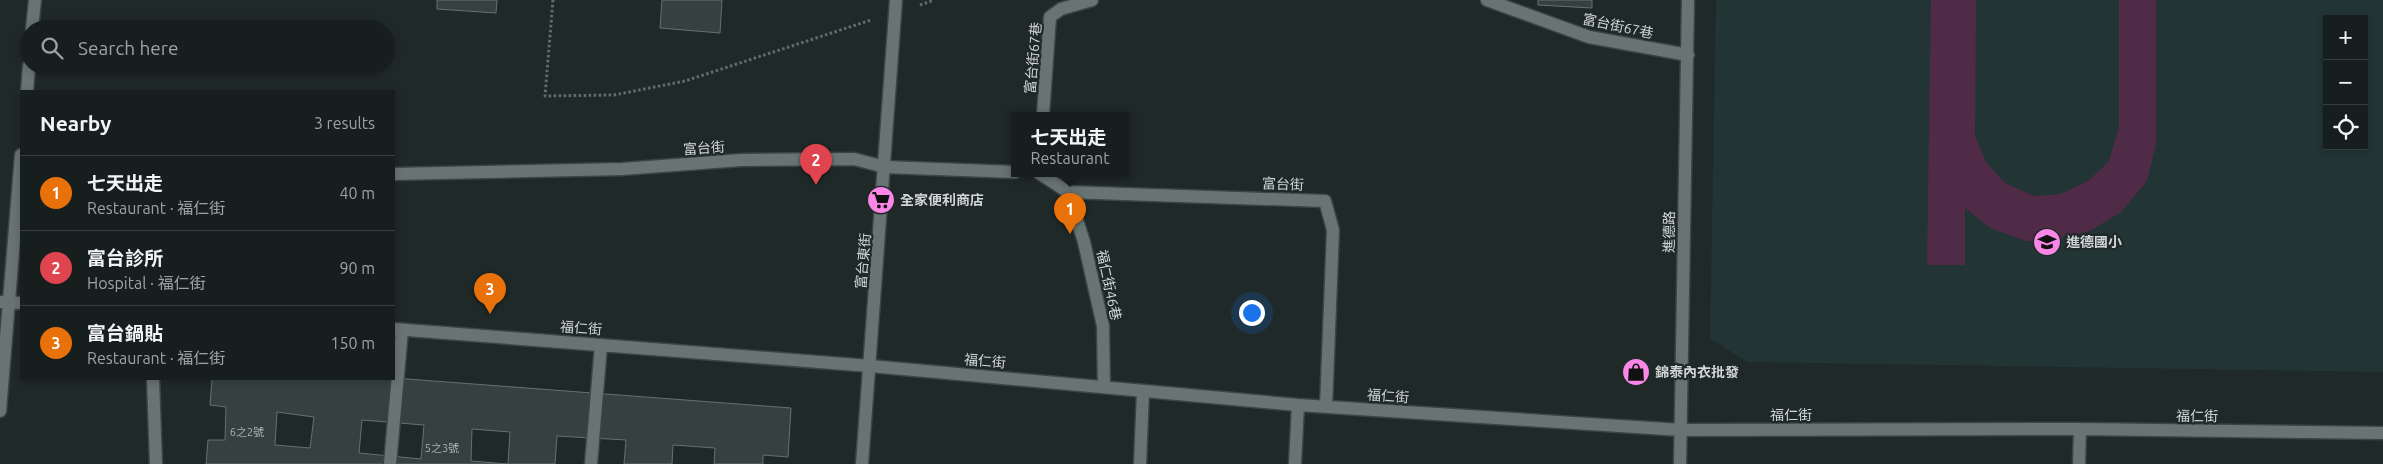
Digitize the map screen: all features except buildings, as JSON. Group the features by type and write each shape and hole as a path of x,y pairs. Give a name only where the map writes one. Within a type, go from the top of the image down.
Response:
{"street":[{"path":"33,20 35,0"},
{"name":"富台街67巷","path":"1043,112 1050,17 1061,9 1092,0"},
{"name":"富台街67巷","path":"1487,0 1590,37 1688,55"},
{"name":"進德路","path":"1680,464 1688,0"},
{"name":"富台東街","path":"862,464 886,167 896,6"},
{"path":"27,90 28,75"},
{"name":"富台街","path":"395,174 622,169 741,160 854,159 886,167 1011,172"},
{"path":"0,411 20,168"},
{"path":"1045,177 1068,192"},
{"name":"富台街","path":"1068,192 1325,201 1333,230 1326,407"},
{"name":"福仁街46巷","path":"1068,192 1084,242 1103,326 1104,387"},
{"path":"390,464 398,330"},
{"name":"福仁街","path":"398,330 870,366 1298,405 1680,430 2080,429 2383,433"},
{"path":"591,464 601,345"},
{"path":"153,380 156,464"},
{"path":"1140,464 1143,390"},
{"path":"1295,464 1298,405"},
{"path":"2079,464 2080,429"}],"path":[{"path":"553,0 545,96 614,95 685,81 896,6 934,0"}],"shaded area":[{"name":"進德國小","path":"1716,0 2383,0 2383,372 1747,362 1710,338"},
{"path":"1931,0 1976,0 1975,136 1986,162 2005,183 2034,196 2061,194 2088,181 2109,161 2119,127 2119,0 2156,0 2156,144 2147,181 2121,212 2090,231 2052,240 2026,241 1990,228 1965,208 1965,265 1927,265"}],"place":[{"name":"富台診所","path":"816,185"},
{"name":"全家便利商店","path":"881,200"},
{"name":"七天出走","path":"1070,234"},
{"name":"進德國小","path":"2047,242"},
{"name":"富台鍋貼","path":"490,314"},
{"name":"錦泰內衣批發","path":"1636,372"}]}
